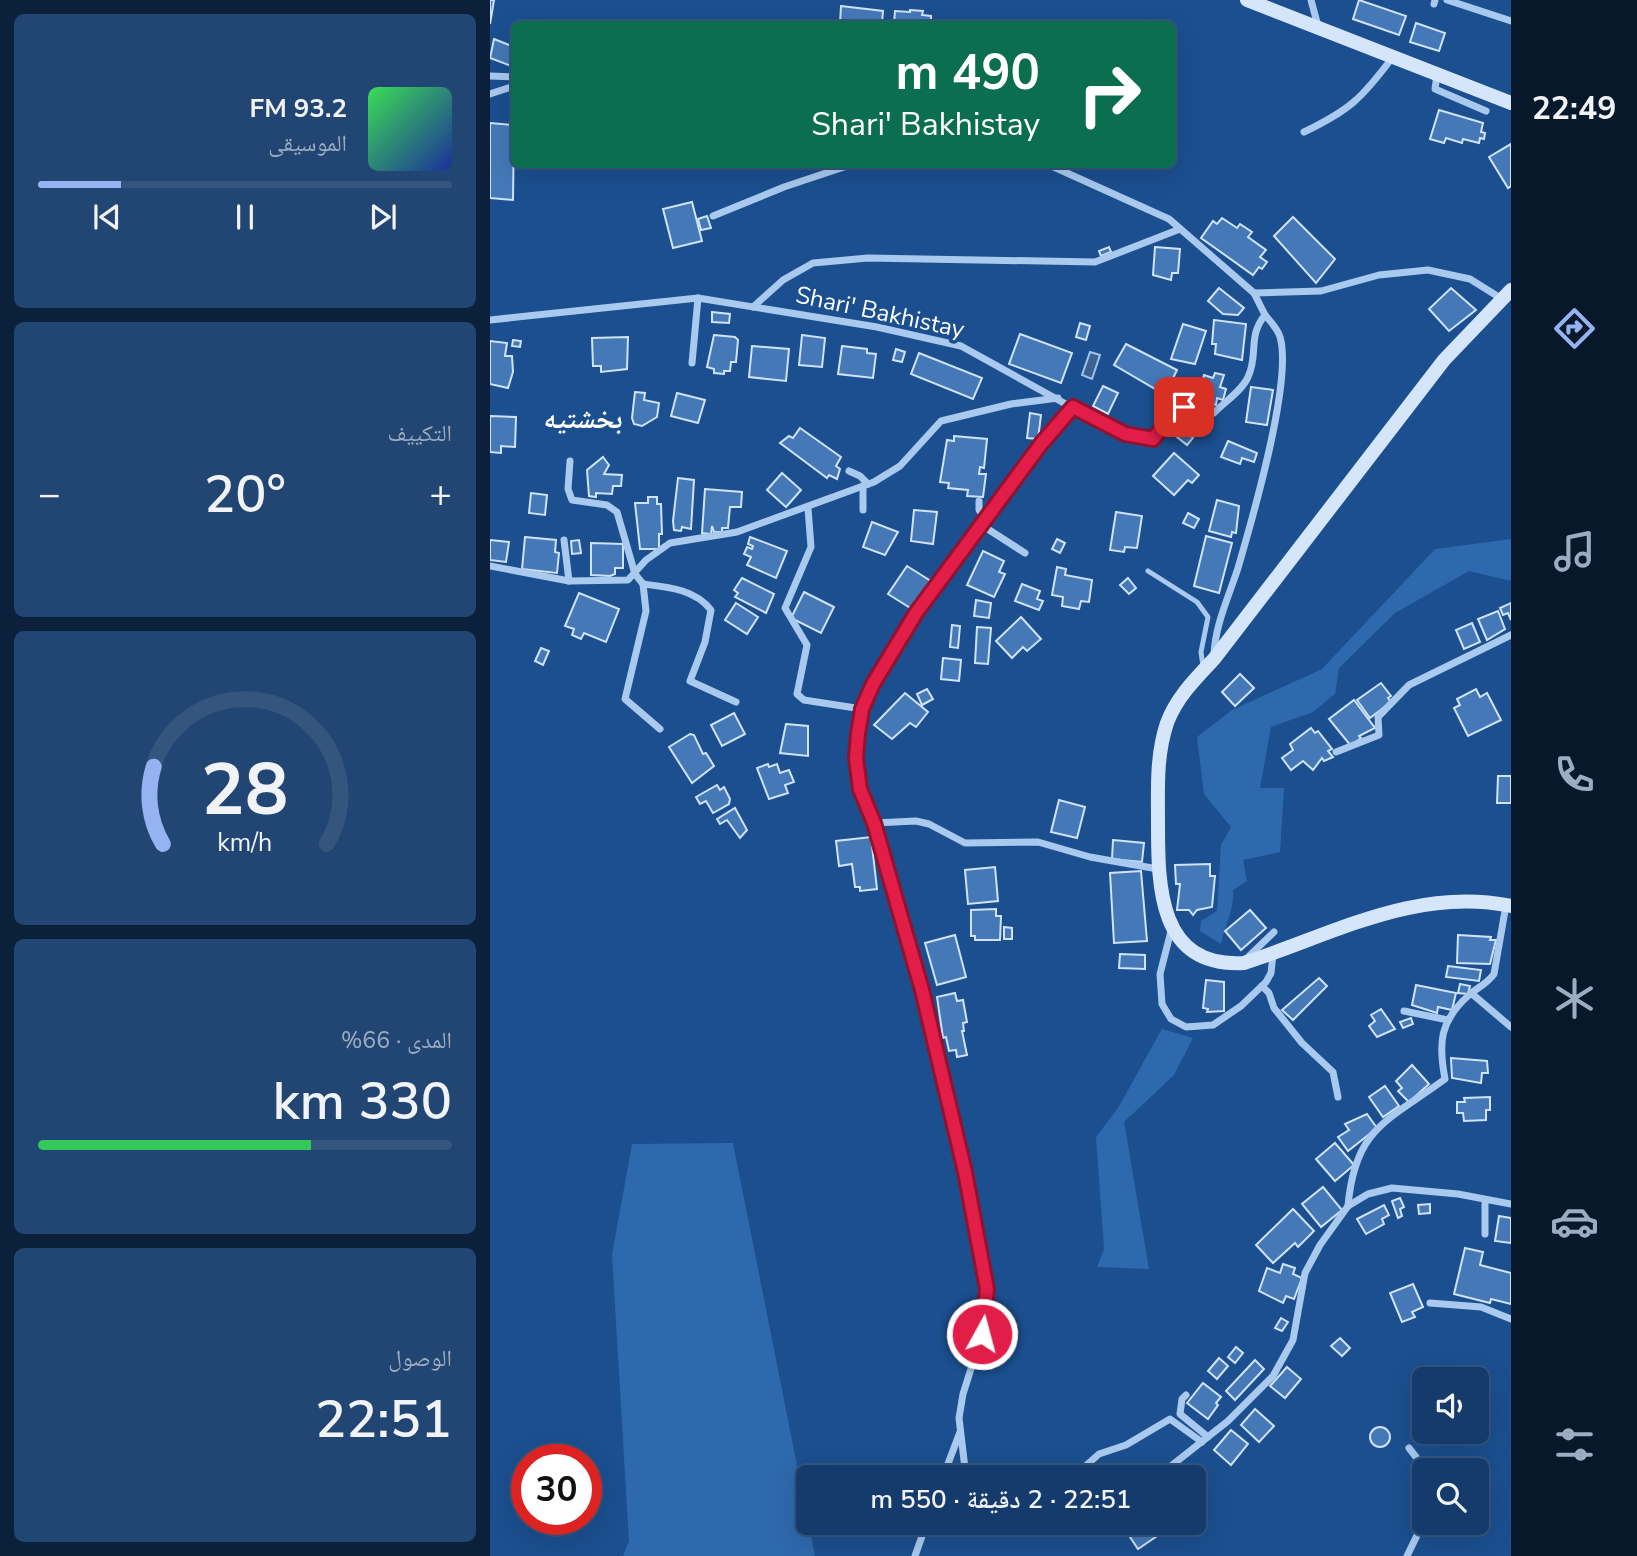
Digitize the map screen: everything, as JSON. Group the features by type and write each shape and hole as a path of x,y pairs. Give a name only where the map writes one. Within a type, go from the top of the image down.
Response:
{"main road":[{"path":"1247,0 1511,103"},
{"path":"1507,294 1476,324 1401,414 1214,659 1181,697 1161,744 1158,773 1158,869 1161,895 1171,927 1181,941 1196,952 1226,964 1273,954 1375,915 1450,900 1508,905"}],"street":[{"path":"1311,0 1318,26"},
{"path":"1447,0 1511,21"},
{"path":"1304,132 1340,115 1356,103 1392,58"},
{"path":"1437,74 1435,89 1486,111"},
{"path":"490,76 511,77"},
{"path":"490,94 511,87"},
{"path":"713,216 784,187 841,168"},
{"path":"1056,168 1152,210 1181,229 1255,293 1265,315 1280,336 1282,357 1279,406 1238,566 1214,639 1214,659"},
{"path":"753,307 783,280 813,263 868,258 1094,262 1181,229"},
{"path":"1255,293 1321,291 1379,275 1428,270 1470,279 1507,294"},
{"path":"692,363 698,298"},
{"name":"Shari' Bakhistay","path":"490,320 571,314 698,298 943,340 979,355 1100,423 1141,438 1153,439 1174,413 1184,407 1193,405 1213,413 1248,378 1255,327 1265,315"},
{"path":"490,566 569,581 628,580 646,559 670,542 737,532 866,485 900,466 941,421 1011,404 1058,398"},
{"path":"964,1465 960,1430 962,1394 982,1334 987,1289 965,1172 922,990 874,823 863,800 857,771 862,709 909,623 985,524 1041,444 1073,407"},
{"path":"570,461 568,489 572,500 607,505 617,512 635,574 643,584 646,611 625,699 660,729"},
{"path":"849,471 860,476 866,485 863,510"},
{"path":"979,501 979,510 985,524 1025,552"},
{"path":"808,508 811,547 785,608 807,645 797,694 804,700 862,709"},
{"path":"564,540 569,581"},
{"path":"643,584 690,593 705,603 710,610 710,621 690,681 736,702"},
{"path":"1336,752 1379,735 1378,717 1409,684 1511,635"},
{"path":"874,823 916,821 929,824 965,844 1038,842 1090,857 1158,869"},
{"path":"1348,1206 1351,1176 1357,1157 1364,1147 1393,1113 1445,1079 1441,1045 1448,1020 1471,993 1488,982 1494,974 1508,905"},
{"path":"1171,927 1160,974 1160,990 1166,1013 1175,1024 1193,1027 1213,1025 1262,986 1271,973 1273,954"},
{"path":"1244,962 1251,951 1274,932"},
{"path":"1262,986 1269,993 1274,1008 1302,1043 1333,1072 1338,1097"},
{"path":"1471,993 1511,1027"},
{"path":"1404,1011 1448,1020"},
{"path":"1173,1465 1255,1395 1280,1366 1293,1340 1305,1273 1320,1245 1348,1206 1368,1194 1392,1188 1458,1194 1511,1204"},
{"path":"1485,1200 1485,1234"},
{"path":"1430,1303 1480,1307 1511,1319"},
{"path":"1186,1395 1182,1399 1180,1414 1205,1440"},
{"path":"1087,1465 1099,1454 1126,1445 1170,1419 1205,1440"},
{"path":"947,1465 960,1430"},
{"path":"1409,1448 1417,1458"},
{"path":"915,1556 922,1535"},
{"path":"1407,1556 1417,1535"}],"lane":[{"path":"1148,571 1197,602 1208,617 1201,652 1204,671"}],"shaded area":[{"path":"1090,352 1100,355 1092,379 1082,375"},
{"path":"1511,539 1511,581 1469,571 1395,613 1339,668 1335,694 1313,712 1271,727 1260,788 1284,788 1280,852 1243,860 1247,881 1233,890 1231,911 1221,944 1200,931 1201,921 1217,911 1221,845 1231,827 1204,794 1197,737 1232,710 1322,669 1435,549"},
{"path":"1162,1029 1193,1038 1174,1075 1124,1122 1149,1269 1097,1267 1104,1249 1096,1137 1118,1108"},
{"path":"733,1143 797,1465 796,1535 811,1535 815,1556 623,1556 629,1541 612,1255 632,1144"}],"building":[{"path":"490,0 494,0 490,24"},
{"path":"1359,0 1406,16 1399,35 1353,19"},
{"path":"841,6 883,11 882,21 840,21"},
{"path":"895,11 923,11 922,15 931,16 931,21 894,21"},
{"path":"1416,23 1445,33 1439,51 1410,42"},
{"path":"494,39 511,46 511,66 490,58"},
{"path":"1439,110 1483,123 1481,132 1485,133 1484,139 1480,138 1479,143 1463,139 1462,143 1446,138 1444,143 1430,139"},
{"path":"490,123 511,125 513,200 490,198"},
{"path":"1511,144 1511,186 1508,188 1489,157"},
{"path":"692,202 702,241 673,248 663,209"},
{"path":"707,216 711,228 701,230 698,219"},
{"path":"1293,217 1335,259 1316,283 1274,236"},
{"path":"1222,218 1237,228 1240,224 1252,232 1248,237 1266,250 1260,257 1267,262 1253,275 1201,238 1213,221 1217,224"},
{"path":"1109,247 1111,252 1101,256 1099,251"},
{"path":"1155,247 1180,249 1178,273 1172,273 1171,280 1153,275"},
{"path":"1219,288 1244,308 1238,315 1223,314 1208,301"},
{"path":"1451,288 1476,310 1449,331 1429,309"},
{"path":"712,312 730,314 729,323 712,322"},
{"path":"1214,320 1246,324 1242,360 1215,354 1216,344 1212,344"},
{"path":"1080,323 1090,326 1086,340 1076,337"},
{"path":"1183,324 1206,331 1195,364 1171,359"},
{"path":"1020,334 1072,353 1061,383 1009,364"},
{"path":"714,335 735,337 738,340 736,362 731,362 730,371 724,371 724,374 714,373 714,369 707,367"},
{"path":"802,335 825,338 822,367 799,365"},
{"path":"628,337 627,369 601,372 601,366 593,366 592,338"},
{"path":"513,340 521,341 520,347 512,346"},
{"path":"490,341 507,343 505,356 512,356 513,372 508,388 490,384"},
{"path":"1126,344 1177,370 1162,401 1157,398 1160,392 1114,365"},
{"path":"752,346 789,349 786,381 749,377"},
{"path":"842,346 867,349 867,353 876,354 873,378 838,374"},
{"path":"896,349 905,352 902,362 893,360"},
{"path":"919,353 982,378 973,399 911,374"},
{"path":"1215,373 1224,375 1220,387 1226,389 1223,400 1217,398 1216,405 1210,403 1209,407 1190,402 1195,384 1201,385 1204,375 1213,378"},
{"path":"1103,386 1118,393 1108,414 1093,406"},
{"path":"1251,387 1273,390 1267,425 1246,422"},
{"path":"635,392 645,393 644,400 659,403 657,417 642,426 634,424 632,418"},
{"path":"677,393 705,400 698,423 671,416"},
{"path":"1030,413 1041,415 1038,439 1027,438"},
{"path":"490,416 516,417 515,447 501,446 501,453 490,452"},
{"path":"1178,426 1193,438 1187,445 1172,433"},
{"path":"800,428 841,457 836,466 840,469 837,479 829,475 827,478 780,443 789,436 793,438"},
{"path":"954,436 987,439 984,468 980,467 979,474 986,474 983,497 967,496 968,490 948,488 949,483 940,482 947,440 954,441"},
{"path":"1228,441 1257,453 1254,462 1242,458 1240,464 1221,457"},
{"path":"1174,453 1199,475 1192,483 1188,480 1174,495 1153,476"},
{"path":"603,457 609,465 604,474 622,475 621,486 613,486 612,494 596,493 596,497 589,496 587,470"},
{"path":"782,473 801,490 786,507 767,490"},
{"path":"678,478 694,480 691,529 682,527 681,531 674,530 673,521"},
{"path":"705,489 742,492 741,507 730,507 728,528 722,528 722,532 714,532 712,526 711,534 702,533"},
{"path":"531,493 547,495 545,515 529,513"},
{"path":"648,497 657,497 657,504 661,504 662,534 659,534 659,549 640,549 635,503 648,503"},
{"path":"1217,500 1239,506 1236,533 1232,532 1231,537 1209,531"},
{"path":"914,510 937,512 933,544 911,541"},
{"path":"1116,512 1142,516 1137,548 1125,547 1124,552 1110,550"},
{"path":"1188,513 1199,519 1194,528 1183,523"},
{"path":"872,522 898,532 885,555 863,547"},
{"path":"1206,536 1232,543 1219,593 1194,586"},
{"path":"525,537 556,540 555,552 559,553 557,573 522,569"},
{"path":"750,537 787,551 776,578 747,565 751,557 744,554 747,547 752,549 753,546 748,544"},
{"path":"1057,539 1065,543 1060,553 1052,549"},
{"path":"490,540 509,542 506,562 490,560"},
{"path":"579,540 581,553 572,554 571,541"},
{"path":"591,543 623,544 623,568 615,568 615,574 610,576 591,575"},
{"path":"983,551 1004,561 999,572 1005,574 994,597 967,585"},
{"path":"907,566 934,583 915,611 888,594"},
{"path":"1057,567 1066,569 1065,575 1092,580 1089,602 1081,601 1079,609 1062,606 1063,597 1052,595"},
{"path":"742,578 774,594 766,613 735,597 738,593 734,590"},
{"path":"1128,578 1136,588 1129,594 1120,585"},
{"path":"1022,584 1040,591 1037,599 1043,601 1039,610 1015,601"},
{"path":"804,592 834,607 821,633 791,618"},
{"path":"579,593 619,609 606,642 584,633 581,639 572,635 574,629 565,626"},
{"path":"976,600 991,603 989,618 974,616"},
{"path":"736,603 758,617 747,634 725,620"},
{"path":"1511,603 1511,620 1508,613 1503,615 1500,608"},
{"path":"1498,611 1505,629 1487,640 1478,619"},
{"path":"1021,617 1041,639 1027,651 1023,647 1012,658 996,641"},
{"path":"1472,623 1480,642 1464,649 1456,630"},
{"path":"952,625 960,626 958,648 950,647"},
{"path":"977,627 991,628 988,664 975,663"},
{"path":"541,648 549,651 543,665 535,661"},
{"path":"943,658 961,660 959,681 941,679"},
{"path":"1240,674 1254,688 1235,706 1222,692"},
{"path":"1381,683 1391,696 1388,698 1391,702 1370,718 1357,700"},
{"path":"927,689 933,699 922,705 917,694"},
{"path":"1476,689 1480,697 1487,693 1501,720 1468,736 1454,708 1460,705 1457,699"},
{"path":"905,693 928,712 916,727 910,723 892,739 874,725"},
{"path":"1354,700 1375,728 1359,736 1361,738 1351,746 1329,719"},
{"path":"734,713 745,734 722,746 711,725"},
{"path":"786,724 808,726 808,756 780,753"},
{"path":"1311,728 1315,733 1318,731 1332,749 1328,751 1333,757 1324,761 1322,758 1313,770 1303,761 1291,770 1282,758 1293,750 1290,744"},
{"path":"690,734 694,735 703,754 706,753 714,766 692,783 669,747"},
{"path":"768,764 769,767 777,764 780,773 789,770 794,782 785,785 788,793 769,799 757,768"},
{"path":"1498,776 1511,776 1511,803 1497,803"},
{"path":"717,785 720,790 724,787 730,799 729,804 713,813 706,801 700,804 696,797"},
{"path":"1059,800 1085,807 1077,838 1051,832"},
{"path":"735,808 747,830 740,838 727,820 720,824 717,819"},
{"path":"871,837 877,889 860,891 860,887 855,887 852,864 839,866 836,841"},
{"path":"1113,840 1144,843 1142,862 1112,859"},
{"path":"1210,864 1210,876 1215,876 1212,907 1197,910 1193,915 1189,910 1177,910 1180,884 1176,884 1175,865"},
{"path":"995,867 998,901 968,904 965,870"},
{"path":"1141,871 1147,941 1114,943 1110,873"},
{"path":"996,909 996,916 1001,916 1000,940 975,940 975,936 971,936 971,910"},
{"path":"1250,910 1266,928 1241,950 1225,931"},
{"path":"1004,927 1012,928 1012,939 1004,939"},
{"path":"955,935 966,977 937,985 925,943"},
{"path":"1458,935 1491,937 1490,940 1496,940 1490,964 1457,963"},
{"path":"1120,954 1145,955 1145,969 1119,968"},
{"path":"1448,966 1481,970 1479,981 1446,977"},
{"path":"1319,978 1327,986 1293,1020 1282,1010"},
{"path":"1206,980 1224,982 1224,1011 1207,1012 1208,1009 1203,1008"},
{"path":"1460,984 1470,986 1468,994 1458,993"},
{"path":"1416,985 1456,993 1452,1010 1438,1007 1437,1013 1412,1005"},
{"path":"955,993 957,1001 963,1000 967,1022 963,1023 962,1031 967,1055 957,1057 956,1050 949,1051 946,1037 943,1038 937,997"},
{"path":"1381,1009 1395,1029 1377,1037 1369,1026 1375,1021 1371,1015"},
{"path":"1411,1018 1413,1024 1403,1028 1400,1022"},
{"path":"1451,1058 1487,1061 1488,1073 1482,1073 1481,1083 1452,1078"},
{"path":"1412,1065 1429,1084 1409,1102 1398,1091 1402,1088 1396,1081"},
{"path":"1385,1086 1399,1106 1383,1117 1369,1097"},
{"path":"1490,1097 1490,1110 1486,1110 1486,1120 1464,1121 1463,1113 1457,1113 1457,1102 1465,1102 1464,1098"},
{"path":"1367,1114 1377,1128 1348,1151 1338,1137 1349,1130 1345,1124"},
{"path":"1335,1143 1354,1165 1335,1181 1316,1159"},
{"path":"1323,1187 1342,1210 1321,1227 1302,1204"},
{"path":"1400,1198 1404,1207 1400,1209 1402,1216 1398,1218 1392,1201"},
{"path":"1430,1204 1430,1213 1419,1214 1418,1205"},
{"path":"1384,1205 1389,1215 1382,1219 1384,1224 1366,1234 1357,1219"},
{"path":"1293,1209 1314,1231 1298,1247 1295,1243 1273,1263 1256,1245"},
{"path":"1499,1216 1511,1218 1511,1243 1495,1241"},
{"path":"1465,1248 1483,1252 1480,1265 1511,1273 1511,1304 1491,1299 1490,1303 1454,1294"},
{"path":"1283,1264 1295,1268 1293,1274 1302,1278 1294,1299 1286,1296 1283,1303 1259,1291 1267,1268 1280,1273"},
{"path":"1413,1284 1423,1307 1412,1312 1415,1317 1402,1322 1390,1293"},
{"path":"1281,1318 1288,1322 1282,1331 1275,1328"},
{"path":"1340,1338 1350,1348 1342,1356 1331,1346"},
{"path":"1236,1347 1243,1353 1235,1363 1228,1357"},
{"path":"1219,1358 1228,1366 1217,1379 1208,1371"},
{"path":"1255,1360 1264,1369 1235,1400 1226,1391"},
{"path":"1287,1367 1301,1379 1285,1398 1270,1386"},
{"path":"1203,1383 1221,1397 1208,1419 1187,1403"},
{"path":"1255,1409 1274,1426 1259,1442 1241,1425"},
{"path":"1380,1427 1387,1430 1390,1437 1387,1444 1380,1447 1373,1444 1370,1437 1373,1430"},
{"path":"1231,1430 1248,1444 1231,1465 1214,1450"},
{"path":"1129,1535 1159,1535 1138,1549"}],"district":[{"name":"بخشتيه","path":"583,419"}],"route":[{"path":"982,1334 987,1289 965,1172 922,990 874,823 860,789 856,758 862,709 895,644 916,613 987,521 1041,444 1073,407 1125,434 1153,439 1163,430 1174,413 1184,407"}]}
